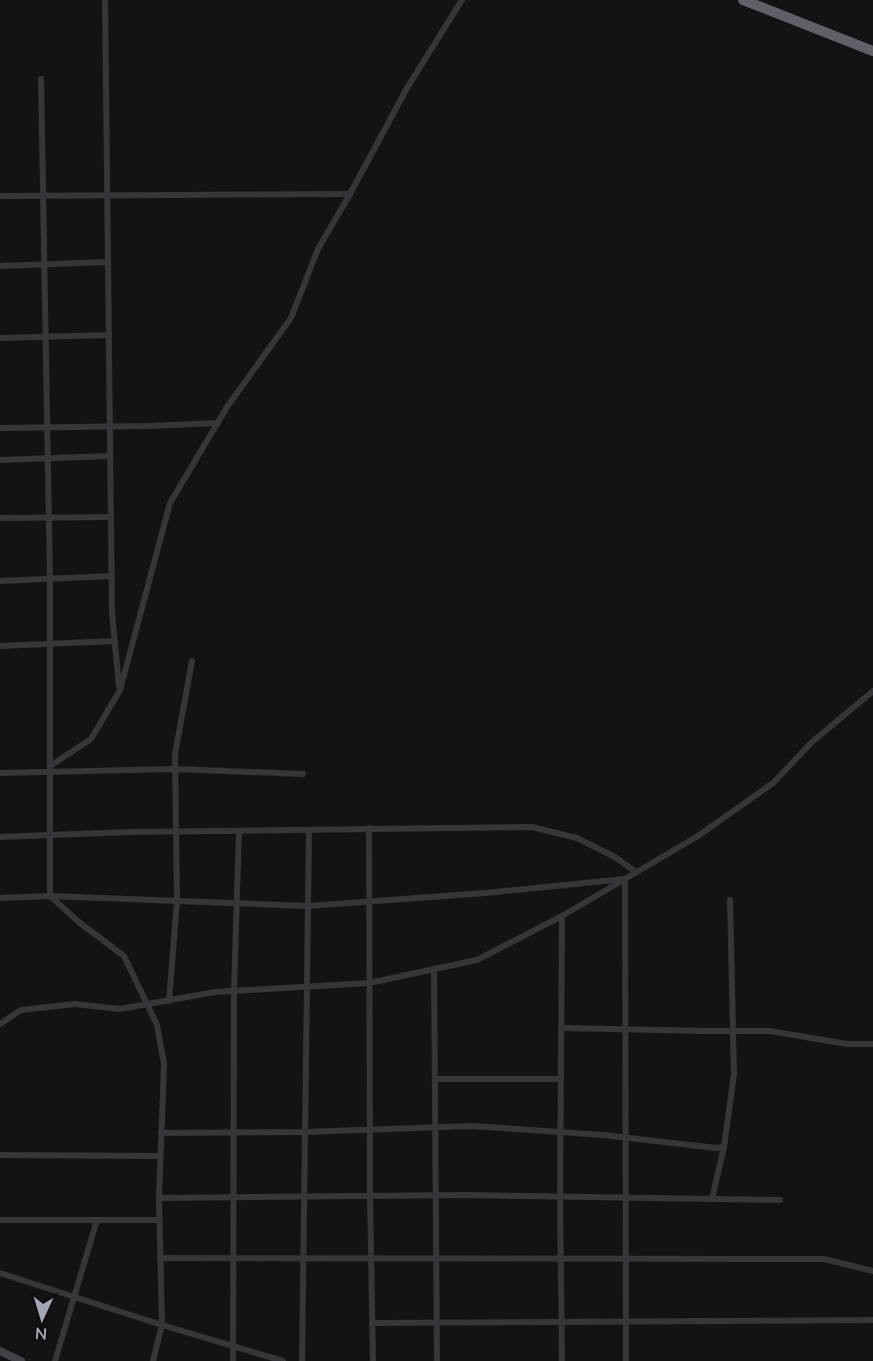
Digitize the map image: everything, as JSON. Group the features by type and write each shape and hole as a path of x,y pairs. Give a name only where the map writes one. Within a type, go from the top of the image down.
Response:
{"highway":[{"path":"743,0 873,51"}],"street":[{"path":"105,0 111,576 120,690"},
{"path":"50,769 91,739 120,690 171,503 218,423 291,318 318,249 407,88 462,0"},
{"path":"41,79 50,579 50,896 80,923 124,956 157,1026 164,1064 159,1198 162,1325 153,1361"},
{"path":"0,196 350,194"},
{"path":"0,266 108,262"},
{"path":"0,338 109,335"},
{"path":"0,428 218,423"},
{"path":"0,460 110,456"},
{"path":"0,518 111,517"},
{"path":"0,581 111,576"},
{"path":"0,646 115,641"},
{"path":"169,1001 177,901 175,754 192,661"},
{"path":"0,1024 21,1010 75,1004 120,1009 215,992 369,983 477,960 562,916 698,836 773,783 812,742 873,691"},
{"path":"0,773 50,769 175,769 303,774"},
{"path":"0,837 369,828 532,827 577,838 615,857 636,872"},
{"path":"369,828 373,1361"},
{"path":"302,1361 309,830"},
{"path":"233,1361 234,991 239,831"},
{"path":"0,898 50,896 308,906 485,893 625,879"},
{"path":"625,879 627,1361"},
{"path":"712,1199 724,1147 734,1074 730,900"},
{"path":"562,916 560,1079 562,1361"},
{"path":"434,969 437,1361"},
{"path":"561,1028 770,1031 847,1044 873,1044"},
{"path":"435,1079 560,1079"},
{"path":"161,1133 305,1132 472,1126 724,1147"},
{"path":"0,1155 160,1156"},
{"path":"159,1198 436,1196 780,1200"},
{"path":"0,1220 159,1220"},
{"path":"55,1361 98,1220"},
{"path":"160,1258 824,1259 873,1271"},
{"path":"0,1273 283,1361"},
{"path":"372,1323 873,1320"},
{"path":"0,1351 21,1361"}]}
